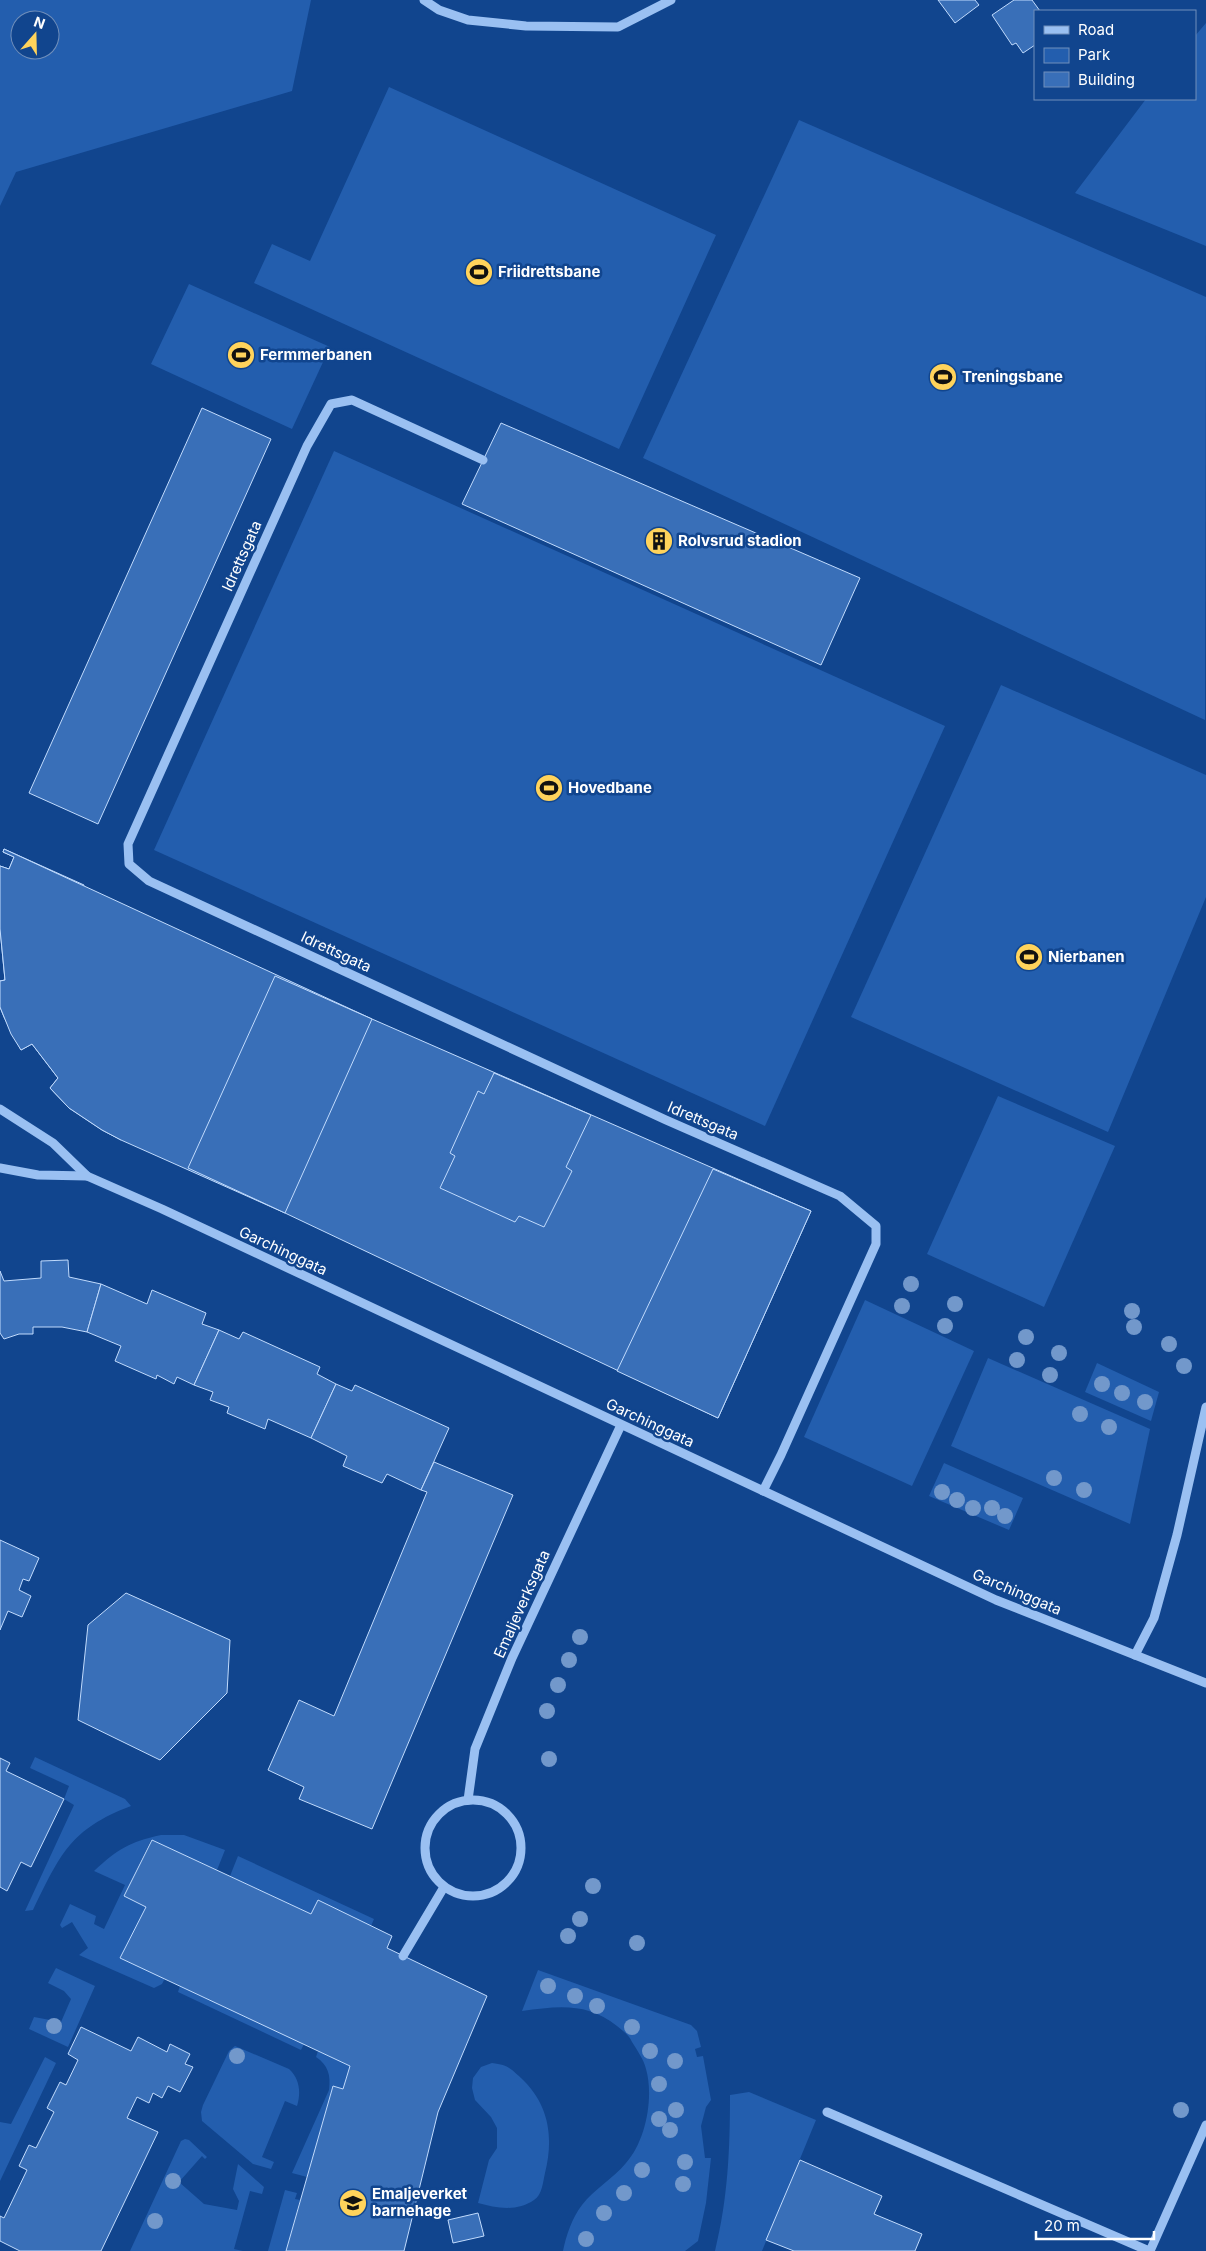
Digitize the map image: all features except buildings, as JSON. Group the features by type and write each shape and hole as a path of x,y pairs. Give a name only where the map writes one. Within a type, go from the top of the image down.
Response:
{"street":[{"path":"424,0 439,10 468,20 526,26 618,27 671,0"},
{"name":"Idrettsgata","path":"483,460 352,400 331,404 306,446 128,844 129,864 149,881 666,1120 840,1196 876,1226 876,1244 781,1455 763,1490"},
{"name":"Garchinggata","path":"0,1109 53,1142 88,1176 996,1600 1206,1683"},
{"name":"Garchinggata","path":"0,1168 38,1175 88,1176"},
{"path":"1135,1655 1154,1618 1177,1536 1206,1407"},
{"name":"Emaljeverksgata","path":"468,1800 475,1749 512,1658 621,1425"},
{"path":"468,1800 484,1801 498,1807 510,1817 518,1830 521,1846 519,1861 513,1875 502,1886 489,1894 458,1894 444,1887 433,1875 426,1860 425,1844 429,1828 439,1814 452,1805 468,1800"},
{"path":"403,1956 444,1887"},
{"path":"827,2112 1149,2251 1206,2126"}],"green space":[{"path":"0,0 311,0 292,91 16,172 0,206"},
{"path":"1206,23 1206,246 1075,193 1145,100 1196,100 1196,35"},
{"name":"Friidrettsbane","path":"389,87 716,235 619,449 254,283 272,244 310,261"},
{"name":"Treningsbane","path":"799,120 1206,297 1205,720 643,458"},
{"name":"Fermmerbanen","path":"189,284 330,347 292,429 151,364"},
{"name":"Hovedbane","path":"334,451 945,726 765,1126 154,850"},
{"name":"Nierbanen","path":"1001,685 1206,775 1206,897 1108,1132 851,1017"},
{"path":"998,1096 1115,1146 1044,1307 927,1254"},
{"path":"865,1300 974,1351 912,1486 804,1437"},
{"path":"988,1358 1150,1429 1130,1524 951,1446"},
{"path":"1097,1363 1159,1392 1151,1421 1085,1392"},
{"path":"944,1463 1023,1498 1009,1530 929,1496"},
{"path":"35,1757 125,1799 131,1806 94,1824 80,1835 60,1859 33,1910 25,1911 74,1805 64,1799 69,1786 30,1768"},
{"path":"161,1835 184,1835 225,1850 217,1870 151,1840 124,1896 146,1907 120,1958 165,1978 162,1984 154,1988 79,1955 88,1948 72,1922 62,1928 60,1925 70,1904 96,1916 94,1924 104,1929 125,1885 94,1871 124,1847 140,1840"},
{"path":"238,1856 374,1919 371,1926 318,1900 311,1914 230,1876"},
{"path":"56,1968 95,1986 68,2047 29,2029 34,2017 61,2022 71,1999 64,1991 48,1983"},
{"path":"538,1970 691,2025 697,2031 701,2047 695,2049 697,2057 703,2056 711,2100 706,2107 701,2126 705,2158 711,2158 706,2203 698,2241 685,2251 563,2251 570,2227 582,2205 621,2169 639,2143 648,2105 648,2080 644,2062 629,2037 606,2018 583,2009 560,2007 522,2011"},
{"path":"180,1986 304,2044 301,2050 178,1992"},
{"path":"235,2046 289,2069 297,2082 299,2096 297,2106 285,2101 262,2157 274,2162 271,2169 253,2164 202,2121 201,2112 203,2105 229,2051"},
{"path":"318,2051 350,2066 343,2089 333,2086 307,2177 292,2173 329,2090 328,2071 316,2057"},
{"path":"45,2057 56,2063 0,2181 0,2122 11,2124"},
{"path":"492,2063 508,2068 530,2088 543,2110 549,2134 548,2160 540,2192 534,2200 514,2208 478,2203 489,2160 497,2148 497,2128 491,2117 475,2100 472,2088 473,2078 481,2067"},
{"path":"749,2092 816,2120 762,2251 715,2251 723,2212 727,2174 730,2095"},
{"path":"189,2140 207,2157 205,2159 202,2156 179,2182 204,2204 237,2210 239,2201 233,2189 238,2164 264,2187 262,2194 250,2191 234,2249 243,2251 130,2251 181,2141"},
{"path":"285,2190 297,2193 295,2199 300,2200 286,2251 268,2251"}],"place":[{"name":"Friidrettsbane","path":"479,272"},
{"name":"Fermmerbanen","path":"241,355"},
{"name":"Treningsbane","path":"943,377"},
{"name":"Rolvsrud stadion","path":"659,541"},
{"name":"Hovedbane","path":"549,788"},
{"name":"Nierbanen","path":"1029,957"},
{"name":"Emaljeverket barnehage","path":"353,2203"}]}
